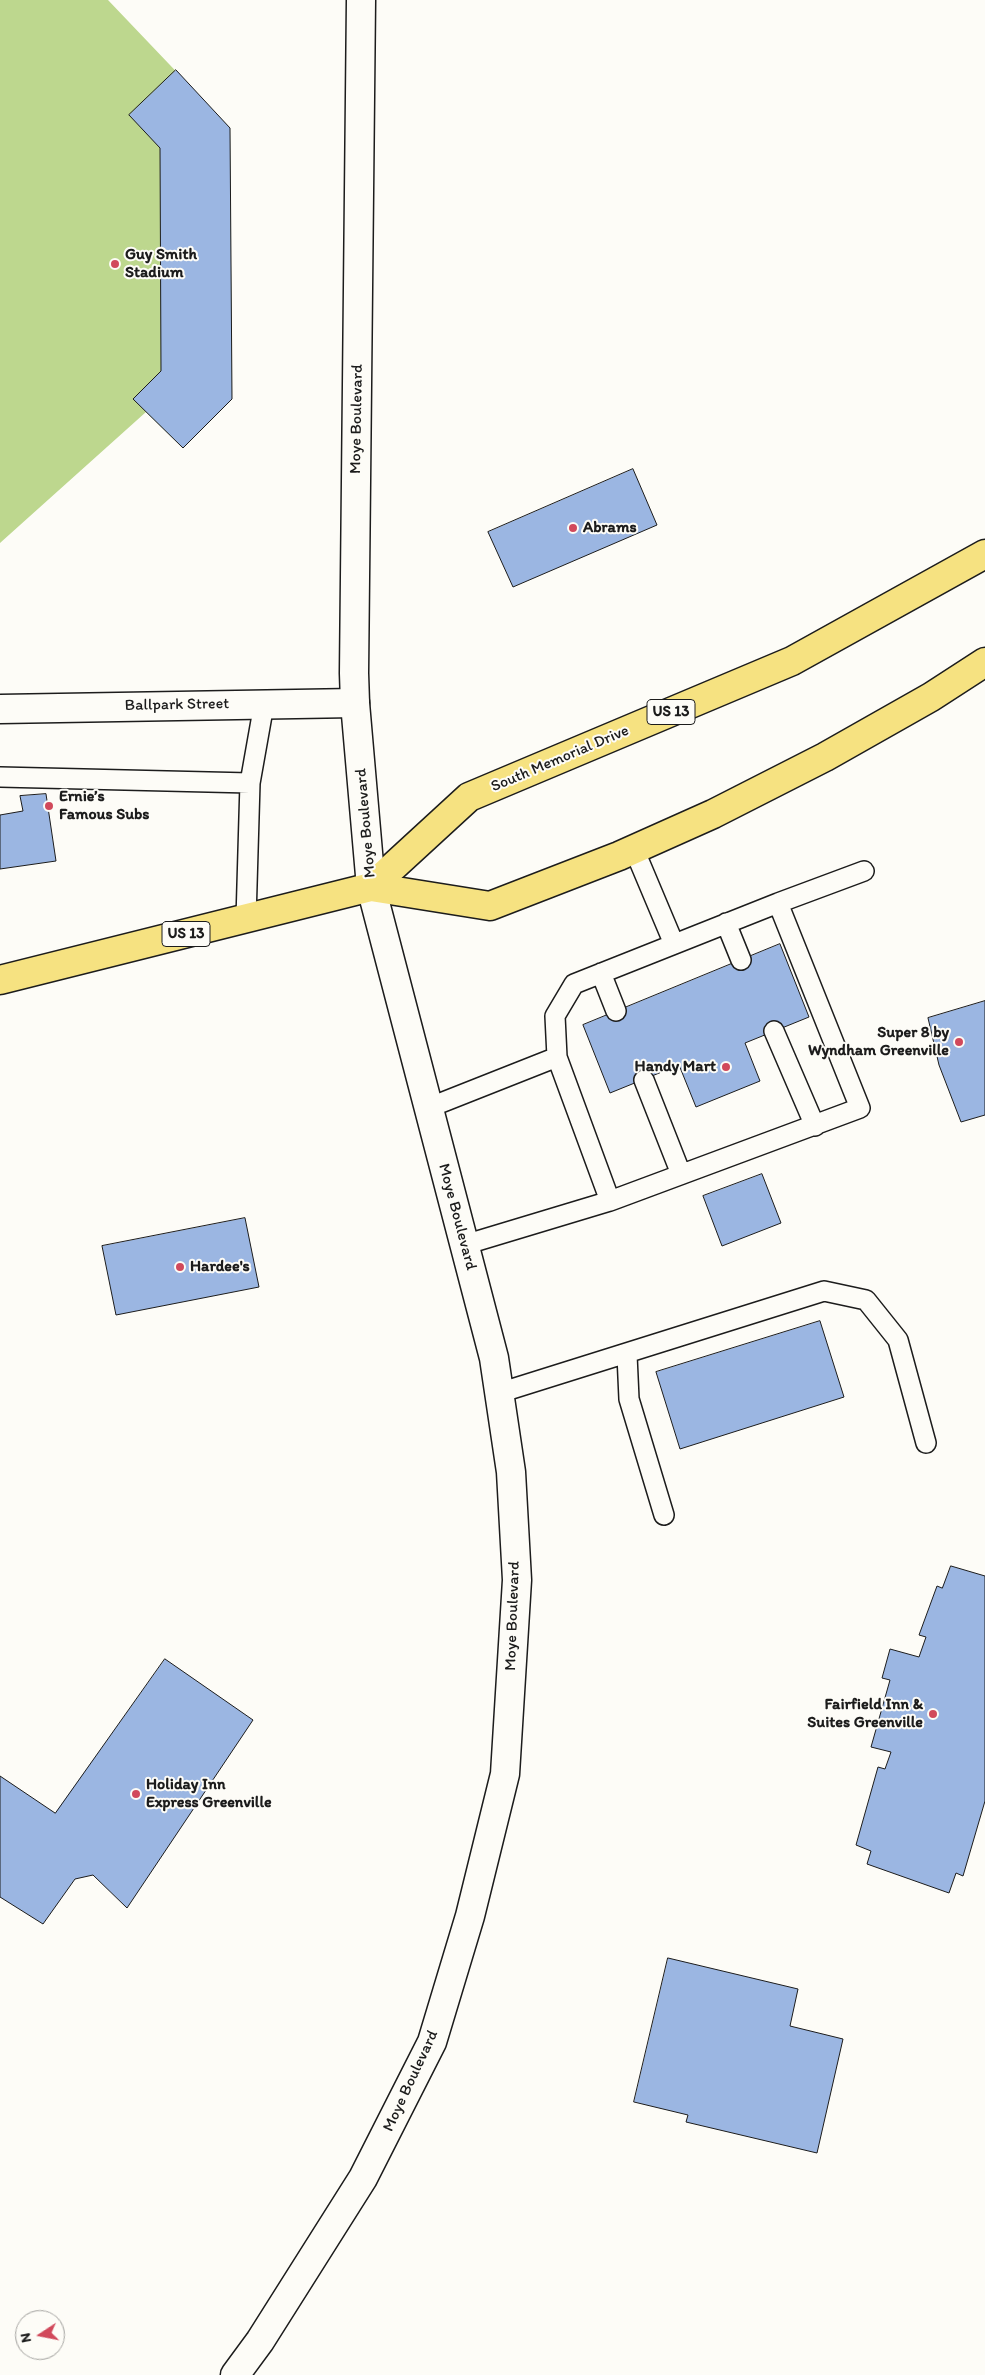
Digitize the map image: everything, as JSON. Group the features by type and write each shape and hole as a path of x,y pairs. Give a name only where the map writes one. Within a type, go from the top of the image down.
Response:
{"main road":[{"name":"Moye Boulevard","path":"235,2375 260,2341 368,2170 432,2042 470,1916 505,1774 517,1580 511,1472 494,1358 371,887 354,703 361,0"},
{"name":"South Memorial Drive","path":"371,887 469,797 792,661 985,554"},
{"name":"South Memorial Drive","path":"0,980 371,887 490,906 634,849 713,814 825,757 931,697 985,662"},
{"name":"Ballpark Street","path":"0,709 354,703"}],"lane":[{"path":"246,919 250,783 264,704"},
{"path":"0,777 250,783"},
{"path":"634,849 674,944"},
{"path":"610,1201 557,1057 555,1016 574,984 726,923 864,871"},
{"path":"464,1245 610,1201 860,1108 778,903"},
{"path":"726,923 741,960"},
{"path":"601,973 616,1011"},
{"path":"774,1032 814,1126"},
{"path":"428,1108 557,1057"},
{"path":"644,1080 681,1174"},
{"path":"499,1394 824,1291 866,1300 898,1340 926,1443"},
{"path":"627,1355 629,1399 664,1515"}],"green space":[{"name":"Guy Smith Stadium","path":"0,0 108,0 230,128 232,399 183,448 146,412 0,543"}],"building":[{"path":"176,70 230,128 232,399 183,448 133,399 161,371 160,148 129,115"},
{"name":"Abrams","path":"633,469 657,525 513,587 488,532"},
{"path":"46,794 56,861 0,869 0,815 23,811 20,796"},
{"path":"780,944 809,1017 745,1043 760,1081 696,1107 679,1065 610,1093 583,1025"},
{"name":"Super 8 by Wyndham Greenville","path":"985,1001 985,1115 961,1122 939,1065 928,1018"},
{"path":"762,1174 781,1223 722,1246 703,1196"},
{"name":"Hardee's","path":"245,1218 259,1287 116,1315 102,1246"},
{"path":"820,1321 844,1397 680,1449 656,1372"},
{"name":"Fairfield Inn & Suites Greenville","path":"951,1566 985,1576 985,1801 963,1876 956,1873 949,1893 867,1864 871,1851 856,1845 878,1767 885,1769 891,1752 871,1747 890,1680 882,1678 890,1649 919,1657 926,1637 919,1635 937,1586 942,1588"},
{"name":"Holiday Inn Express Greenville","path":"165,1659 253,1720 127,1908 93,1875 75,1879 43,1924 0,1897 0,1776 55,1813"},
{"path":"668,1958 798,1989 790,2026 843,2039 817,2153 686,2122 688,2115 634,2102"}],"place":[{"name":"Guy Smith Stadium","path":"115,264"},
{"name":"Abrams","path":"573,528"},
{"name":"Ernie’s Famous Subs","path":"49,806"},
{"name":"Super 8 by Wyndham Greenville","path":"959,1042"},
{"name":"Handy Mart","path":"726,1067"},
{"name":"Hardee's","path":"180,1267"},
{"name":"Fairfield Inn & Suites Greenville","path":"933,1714"},
{"name":"Holiday Inn Express Greenville","path":"136,1794"}]}
